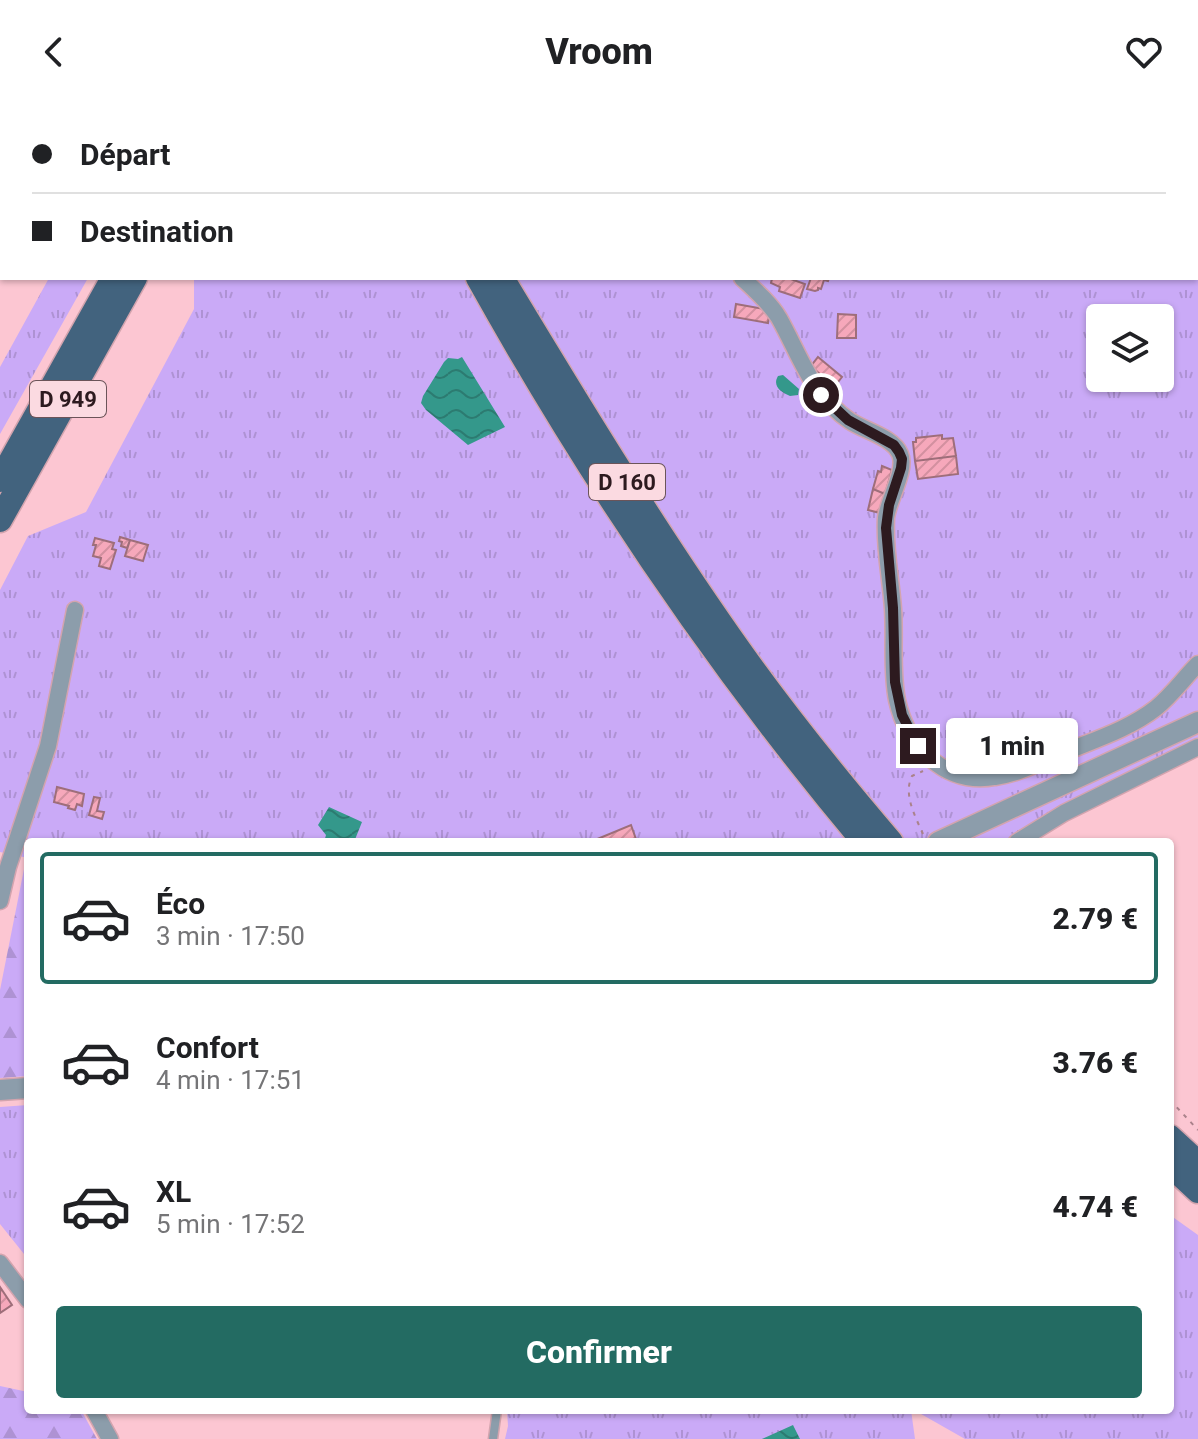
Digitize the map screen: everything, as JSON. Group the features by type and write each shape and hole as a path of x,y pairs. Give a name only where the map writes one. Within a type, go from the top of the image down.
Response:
{"highway":[{"name":"D 949","path":"0,480 112,280"},
{"name":"D 949","path":"0,520 134,280"},
{"name":"D 160","path":"479,280 567,430 675,596 763,717 861,838"},
{"name":"D 160","path":"503,280 651,519 723,627 803,735 888,838"},
{"path":"1174,1141 1198,1163"},
{"path":"1174,1169 1198,1191"}],"street":[{"path":"751,281 778,316 821,395 848,420 887,441 902,459 886,528 895,682 909,731 918,746 937,765 951,773 977,779 1006,775 1132,724 1159,706 1198,664"},
{"path":"0,901 8,867 48,746 75,610"},
{"path":"933,838 1198,722"},
{"path":"1023,838 1064,813 1198,747"},
{"path":"0,1090 24,1088"},
{"path":"0,1263 24,1295"},
{"path":"96,1414 110,1439"}],"lane":[{"path":"493,1439 496,1414"}],"path":[{"path":"933,838 909,797 908,784 912,776 937,765"},
{"path":"1174,1104 1198,1130"}],"green space":[{"path":"48,280 87,280 0,434 0,367"},
{"path":"194,280 1198,280 1198,749 1027,838 24,838 24,857 0,852 0,590 28,536 86,512 194,309"},
{"path":"24,869 24,1076 0,1078 0,990"},
{"path":"24,1105 24,1254 0,1224 0,1107"},
{"path":"1174,1218 1198,1235 1198,1439 965,1439 921,1414 1174,1414"},
{"path":"0,1386 24,1391 24,1414 83,1414 97,1439 0,1439"},
{"path":"507,1414 912,1414 915,1439 505,1439"}],"water":[{"path":"462,357 505,427 468,445 421,403 444,362 448,358"},
{"path":"783,375 799,389 798,395 790,396 778,388 776,380"},
{"path":"329,807 362,822 356,838 325,838 318,825"},
{"path":"793,1425 800,1439 762,1439"}],"building":[{"path":"772,280 794,280 805,284 800,298 779,291 780,287 771,283"},
{"path":"810,280 824,280 821,289 807,289"},
{"path":"736,304 770,310 768,323 734,317"},
{"path":"838,314 856,315 856,338 837,338"},
{"path":"818,357 842,377 834,387 811,366"},
{"path":"942,435 942,439 953,438 956,456 915,461 913,442 916,438"},
{"path":"956,456 958,474 918,479 915,461"},
{"path":"882,466 892,470 885,494 873,489"},
{"path":"873,489 885,494 880,513 868,510"},
{"path":"120,537 130,540 127,548 121,546"},
{"path":"95,538 114,543 112,549 116,550 110,569 99,566 101,558 93,556"},
{"path":"130,540 148,545 143,561 125,556"},
{"path":"57,787 84,794 82,806 77,804 75,810 54,802"},
{"path":"94,797 100,798 97,811 104,812 102,819 89,815"},
{"path":"631,825 636,838 600,838"},
{"path":"0,1287 12,1305 0,1313"}],"route":[{"path":"821,395 848,420 894,445 902,459 886,516 886,528 895,682 902,715 918,746"}]}
